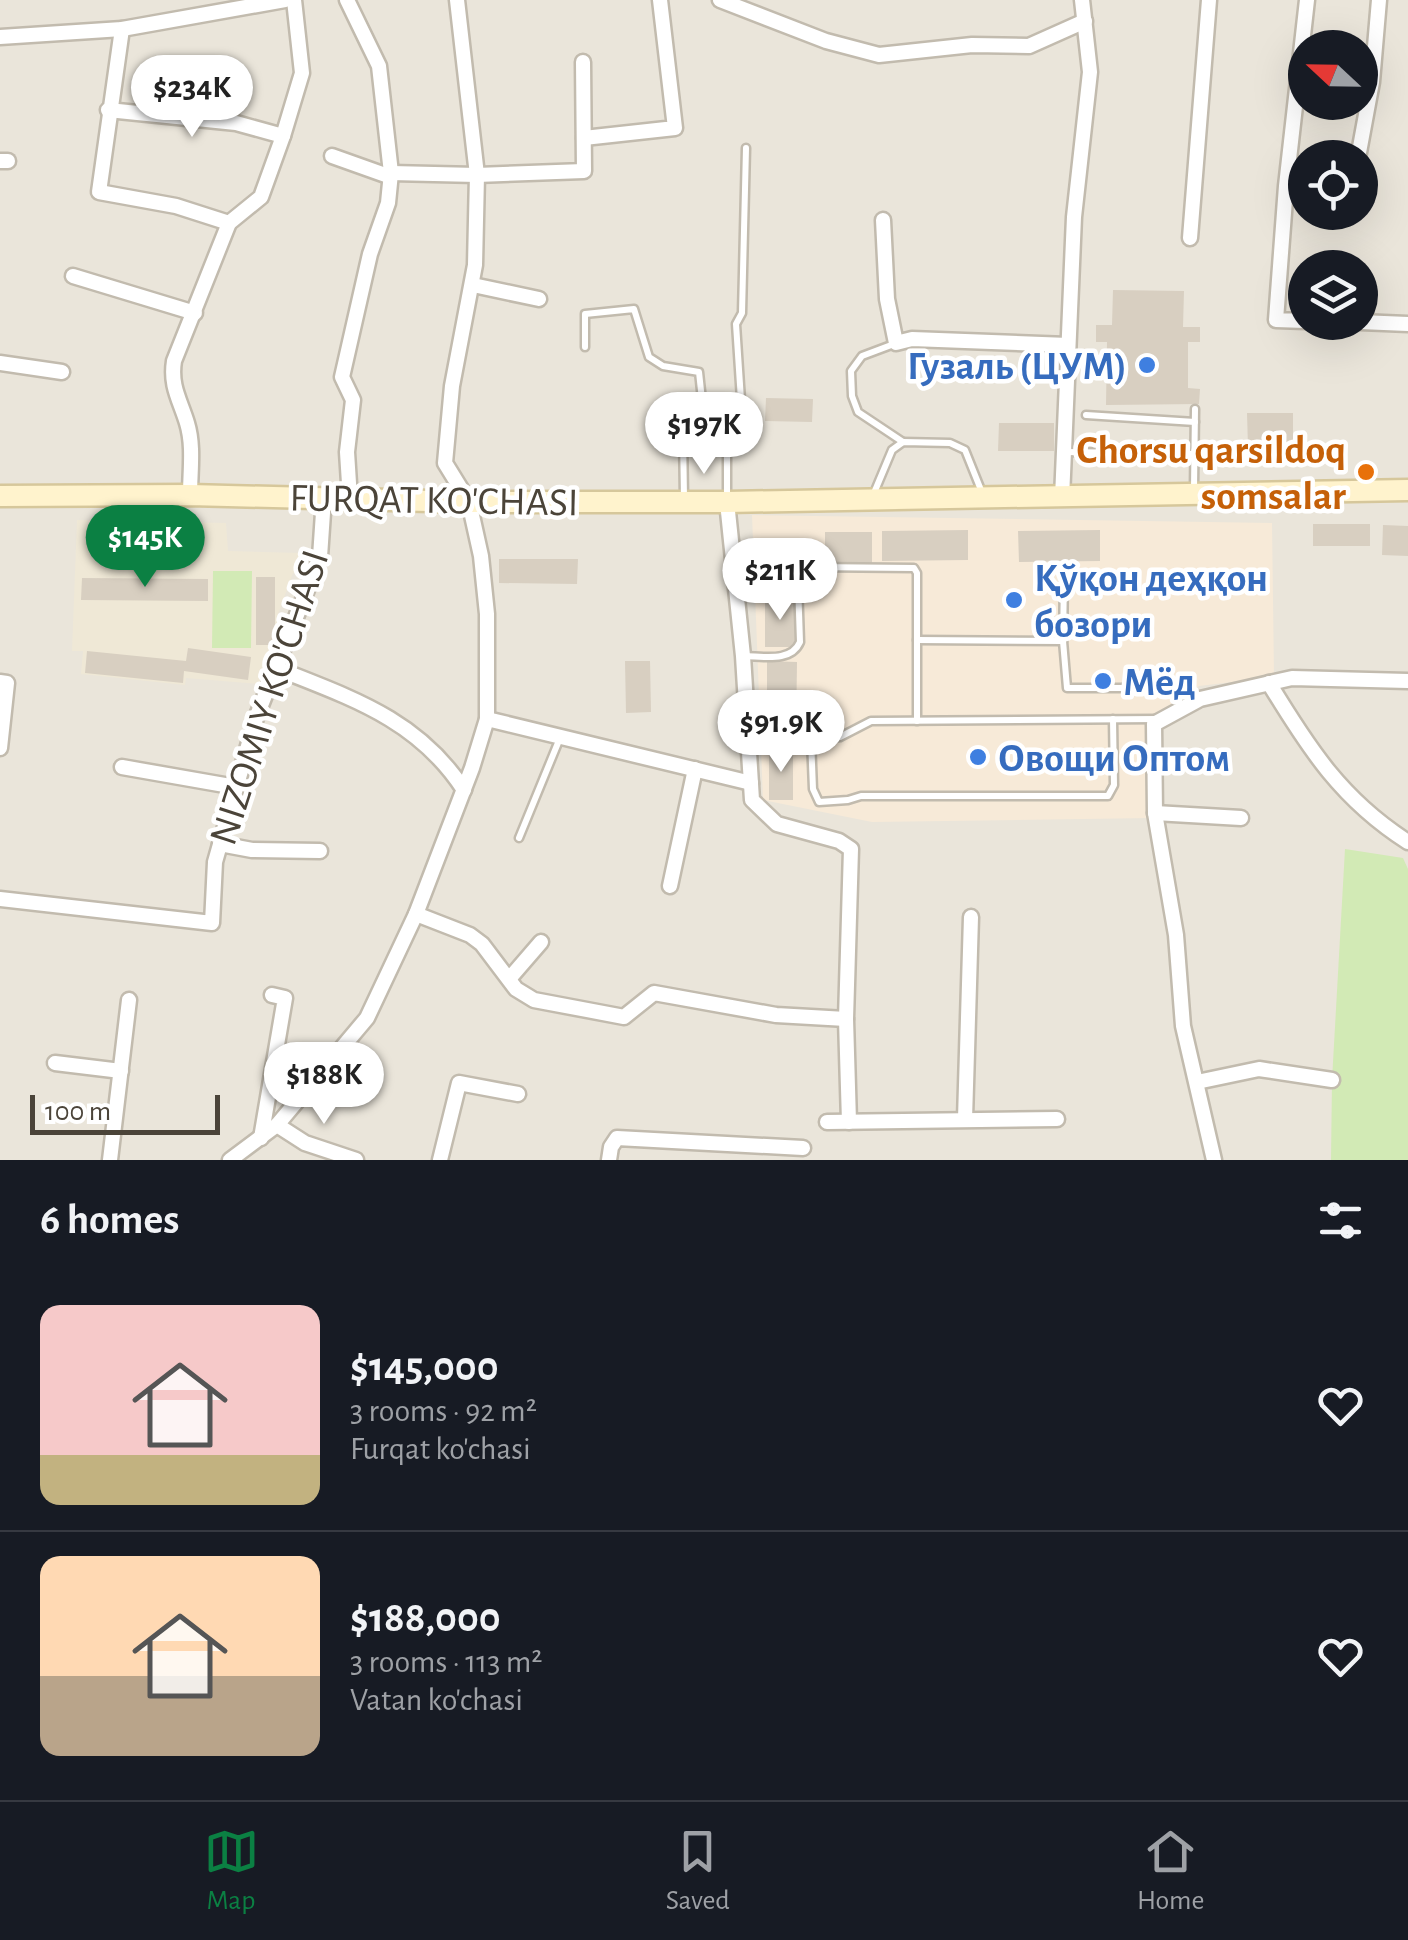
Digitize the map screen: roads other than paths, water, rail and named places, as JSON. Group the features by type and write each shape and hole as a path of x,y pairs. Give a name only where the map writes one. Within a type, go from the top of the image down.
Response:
{"main road":[{"name":"FURQAT KO'CHASI","path":"0,496 727,502 1408,490"}],"street":[{"path":"0,37 122,30 285,0"},
{"path":"190,495 191,446 171,378 174,362 228,223 261,197 283,136 302,72 294,0"},
{"path":"348,0 379,66 391,175 388,203 370,254 342,377 354,400 347,452 350,499"},
{"path":"230,1160 277,1125 368,1018 416,914 488,719 482,556 469,502 446,463 452,386 473,284 477,175 458,0"},
{"path":"584,138 675,128 660,0"},
{"path":"720,0 826,41 879,55 972,45 1029,46 1085,21"},
{"path":"1062,498 1074,217 1090,72 1082,0"},
{"path":"1190,238 1210,0"},
{"path":"1288,320 1276,320 1307,0"},
{"path":"1361,140 1372,82 1379,0"},
{"path":"122,30 108,110 100,192 176,206 228,223"},
{"path":"332,156 391,175 584,171 583,62"},
{"path":"108,110 236,123 283,136"},
{"path":"882,220 887,299 896,343 912,339 1068,345"},
{"path":"73,276 195,312"},
{"path":"473,284 539,299"},
{"path":"1378,323 1408,324"},
{"path":"0,363 62,372"},
{"name":"NIZOMIY KO'CHASI","path":"0,898 212,923 215,862 256,718 320,557 324,498"},
{"path":"727,502 743,656 752,800 778,824 840,841 851,850 846,1019 849,1122"},
{"path":"276,668 375,708 432,748 464,790"},
{"path":"1214,1160 1183,1026 1176,935 1155,813 1153,731 1159,719 1200,700 1292,678 1408,681"},
{"path":"0,682 7,682 0,748"},
{"path":"1269,683 1314,757 1373,820 1408,842"},
{"path":"488,719 751,783"},
{"path":"122,767 236,786"},
{"path":"670,886 695,769"},
{"path":"1155,813 1241,818"},
{"path":"220,844 252,850 320,851"},
{"path":"416,914 470,935 482,944 516,989 534,1000 624,1017 654,993 776,1015 846,1019"},
{"path":"966,1119 971,916"},
{"path":"508,979 541,942"},
{"path":"260,1138 285,998 272,994"},
{"path":"110,1160 129,1000"},
{"path":"55,1063 120,1071"},
{"path":"1196,1082 1259,1068 1332,1080"},
{"path":"440,1160 459,1084 518,1094"},
{"path":"827,1122 1057,1120"},
{"path":"277,1125 304,1143 356,1160"},
{"path":"609,1160 616,1138 804,1148"}],"lane":[{"path":"727,502 727,416 741,400 736,324 742,312 746,148"},
{"path":"585,347 585,314 634,309 649,357 663,366 698,372 702,400 684,434 684,502"},
{"path":"896,343 862,356 851,371 852,396 858,412 903,442 950,443 965,450 984,498"},
{"path":"1194,494 1195,410"},
{"path":"1086,415 1195,422"},
{"path":"872,499 892,450 903,442"},
{"path":"1064,452 1194,454"},
{"path":"743,656 788,656 797,650 798,583 800,574 808,567 914,568 917,721"},
{"path":"1064,578 1067,688 1180,688"},
{"path":"917,640 1063,641"},
{"path":"811,739 813,789 820,802 860,796 1108,796 1114,784 1113,719"},
{"path":"749,743 840,737 872,722 1159,719"},
{"path":"519,838 561,737"},
{"path":"273,1063 315,1080"}],"place":[{"name":"Гузаль (ЦУМ)","path":"1147,365"},
{"name":"Chorsu qarsildoq somsalar","path":"1366,472"},
{"name":"Қўқон деҳқон бозори","path":"1014,600"},
{"name":"Мёд","path":"1103,681"},
{"name":"Овощи Оптом","path":"978,757"}]}
